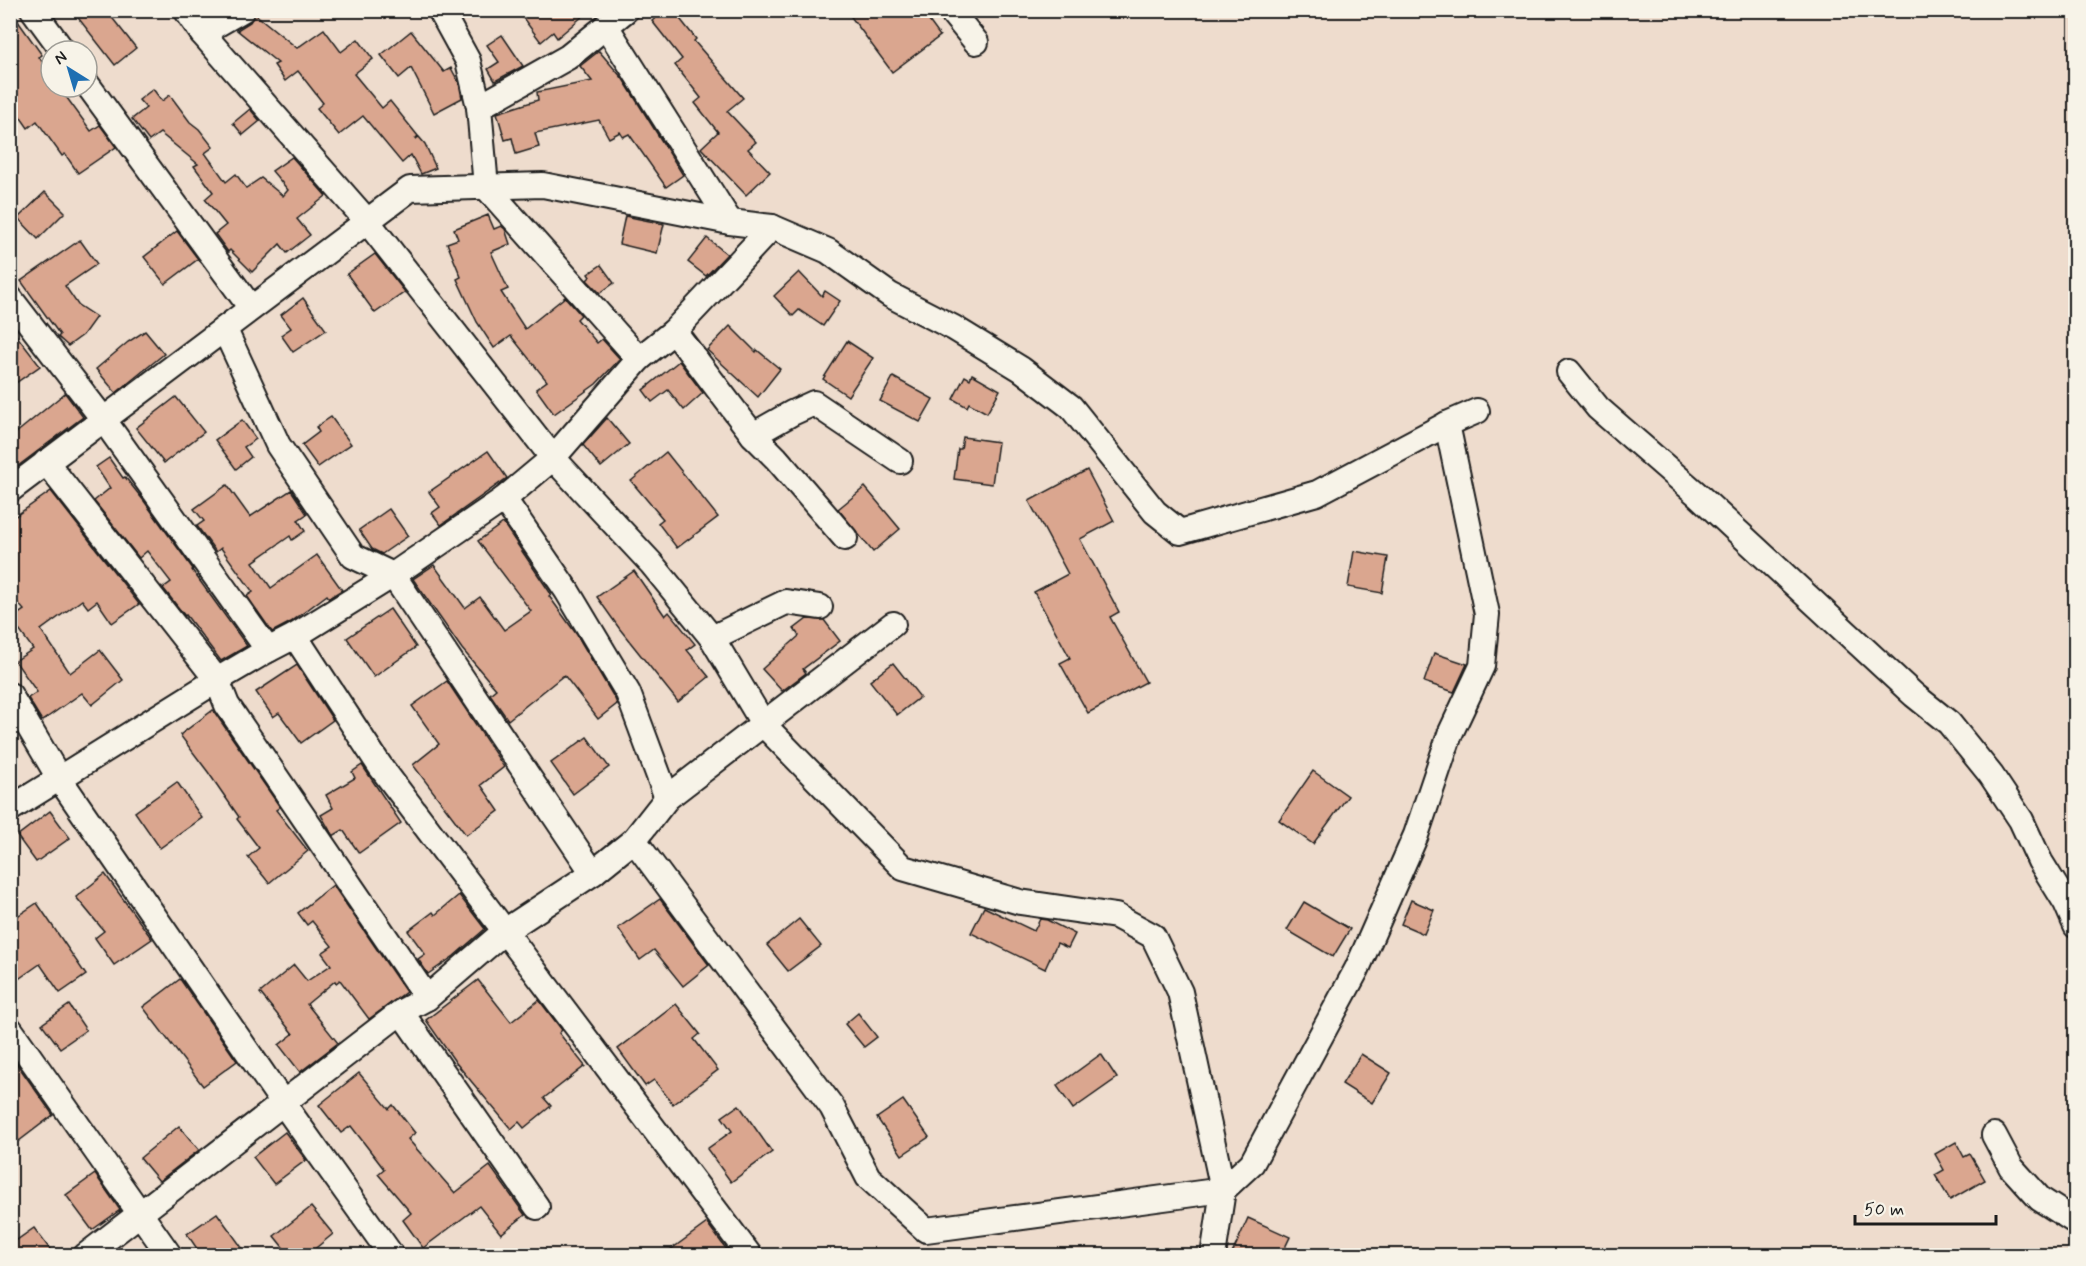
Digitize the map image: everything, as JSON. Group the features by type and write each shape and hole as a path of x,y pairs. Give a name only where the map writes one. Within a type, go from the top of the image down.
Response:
{"street":[{"path":"33,10 54,39"},
{"path":"186,10 202,33 367,221 553,458 651,563 712,638 764,725 903,867 1020,902 1116,916 1153,936 1180,992 1223,1190 1213,1256"},
{"path":"202,33 242,10"},
{"path":"440,10 468,61 479,107 486,187 639,359"},
{"path":"479,107 568,57 626,10"},
{"path":"950,10 976,42"},
{"path":"606,26 730,222"},
{"path":"98,99 251,308"},
{"path":"10,490 410,189 543,185 730,222 772,227 828,251 890,295 954,328 1021,369 1071,407 1155,512 1180,532 1317,493 1477,411"},
{"path":"10,809 217,680 295,636 393,575 504,499 553,458 639,359 674,331 772,227"},
{"path":"10,297 103,419 268,650"},
{"path":"225,330 278,446 353,556 393,575 593,873"},
{"path":"674,331 753,435 776,458 845,538"},
{"path":"1569,372 1598,408 1698,495 1914,695 1949,723 2021,820 2040,861 2066,903 2076,926"},
{"path":"753,435 792,412 814,403 900,461"},
{"path":"634,840 832,1107 868,1177 926,1230 1223,1190 1252,1163 1357,969 1416,835 1450,734 1482,666 1487,614 1448,424"},
{"path":"46,462 217,680 227,705 428,998"},
{"path":"504,499 567,591 628,693 667,798"},
{"path":"712,638 786,602 820,607"},
{"path":"85,1256 401,1012 428,998 505,931 593,873 634,840 667,798 893,624"},
{"path":"295,636 380,766 750,1256"},
{"path":"10,695 59,778 283,1103 392,1256"},
{"path":"401,1012 537,1207"},
{"path":"10,1029 170,1256"},
{"path":"1994,1135 2011,1167 2040,1199 2076,1222"}],"building":[{"path":"10,10 39,51 39,99 68,99 91,131 100,125 116,147 78,173 65,154 62,156 37,121 28,128 10,102"},
{"path":"72,10 106,10 136,48 115,65 99,45 99,39 95,39"},
{"path":"517,10 590,10 557,38 553,32 541,42"},
{"path":"665,10 673,10 696,39 694,41 743,98 727,111 756,142 748,149 770,172 746,195 701,148 718,132 695,103 701,98 675,65 682,59 652,21"},
{"path":"846,10 921,10 940,36 892,72"},
{"path":"255,14 297,48 324,29 341,52 358,39 373,59 354,74 382,108 390,101 418,136 415,139 419,137 425,144 436,168 421,174 411,155 402,163 363,116 339,135 317,108 323,103 298,71 285,81 274,65 278,63 237,30 250,22"},
{"path":"411,31 444,72 451,68 459,83 462,98 434,113 411,68 399,78 381,55"},
{"path":"502,35 523,66 495,81 488,69 499,62 487,45"},
{"path":"599,51 623,79 683,175 666,187 629,134 623,137 620,132 609,138 599,120 535,133 539,147 516,154 512,138 505,140 497,113 538,100 537,92 592,81 580,66"},
{"path":"153,89 162,101 170,95 190,122 199,129 213,147 205,153 226,182 236,174 246,188 261,178 283,196 288,190 272,171 292,157 326,196 297,219 310,235 287,253 280,244 252,272 230,250 228,252 215,234 226,225 205,199 213,192 194,166 198,164 160,133 149,141 132,119 146,108 139,100"},
{"path":"250,109 260,121 243,135 233,123"},
{"path":"45,192 65,212 38,239 18,218"},
{"path":"488,215 494,229 501,226 505,229 510,244 491,252 508,289 501,292 525,329 565,297 581,315 577,319 597,343 602,339 620,359 596,384 554,414 536,389 547,381 511,336 494,348 477,322 457,279 461,277 447,243 458,239 454,229"},
{"path":"625,216 664,224 657,253 619,244"},
{"path":"177,231 198,259 165,284 144,257"},
{"path":"707,238 727,254 706,276 688,262"},
{"path":"80,240 97,264 65,286 78,305 96,317 83,335 68,346 58,337 60,335 21,281"},
{"path":"375,254 405,292 375,313 347,274"},
{"path":"601,265 614,283 600,293 587,280 590,277 588,274"},
{"path":"799,272 822,296 825,291 840,301 823,326 799,310 793,316 774,296"},
{"path":"303,298 326,330 293,352 281,335 291,328 281,315"},
{"path":"730,326 756,352 757,350 780,369 758,397 707,350"},
{"path":"10,327 40,366 10,387"},
{"path":"145,331 164,354 116,393 96,369"},
{"path":"847,341 873,358 848,396 823,379"},
{"path":"679,361 703,393 684,410 668,390 652,402 643,390"},
{"path":"972,374 1000,390 987,413 969,403 967,407 953,399 965,376 970,379"},
{"path":"893,377 933,399 920,422 880,401"},
{"path":"65,393 83,417 14,469 10,464 10,438"},
{"path":"176,397 204,432 164,463 136,428"},
{"path":"331,417 351,444 318,467 302,445 319,432 316,427"},
{"path":"607,418 629,444 601,467 583,445"},
{"path":"242,420 256,439 244,447 251,457 236,469 215,440"},
{"path":"963,437 998,442 992,484 954,479 958,449 961,449"},
{"path":"488,451 507,478 441,525 432,513 440,507 429,492"},
{"path":"666,452 718,517 677,548 658,523 663,519 631,481"},
{"path":"109,458 144,501 247,646 221,661 163,588 171,582 147,551 139,558 94,501 110,488 96,467"},
{"path":"1087,470 1114,521 1080,539 1119,612 1110,617 1146,682 1088,713 1060,663 1070,658 1034,592 1068,574 1029,501"},
{"path":"227,485 250,517 291,490 307,514 298,520 305,531 292,540 290,536 253,562 271,588 317,555 342,590 329,598 327,595 291,622 272,632 247,596 253,592 221,548 216,552 197,526 204,521 194,509"},
{"path":"865,487 900,529 873,552 838,509"},
{"path":"51,491 139,604 112,623 97,601 88,608 82,600 41,630 70,673 100,650 123,680 92,705 82,693 42,721 28,698 37,692 15,661 33,649 11,619 24,610 10,594 10,520"},
{"path":"389,509 408,536 382,554 372,549 359,530"},
{"path":"503,523 551,594 549,596 577,635 615,699 617,704 598,719 564,675 508,720 490,694 496,689 462,649 413,579 434,565 465,608 480,597 504,630 531,611 478,541"},
{"path":"1354,551 1388,557 1382,593 1348,587"},
{"path":"634,571 665,616 669,612 695,644 687,650 709,677 678,702 597,597"},
{"path":"390,609 416,647 374,677 347,638"},
{"path":"807,619 824,620 840,641 803,669 806,673 782,691 762,669 799,636 794,629"},
{"path":"1434,653 1467,664 1454,692 1424,682"},
{"path":"893,663 920,697 897,715 870,681"},
{"path":"297,665 333,720 301,743 279,713 273,717 256,692"},
{"path":"447,681 504,767 481,785 499,811 466,835 413,765 439,744 412,706"},
{"path":"213,710 280,807 276,810 308,851 269,883 248,857 259,848 180,735"},
{"path":"587,737 609,767 573,794 551,763"},
{"path":"362,765 401,823 359,853 343,830 333,836 321,815 333,808 326,795 355,778 352,772"},
{"path":"1313,771 1348,796 1313,844 1279,820"},
{"path":"177,782 202,818 160,848 135,812"},
{"path":"50,811 70,838 36,862 17,836"},
{"path":"105,874 152,939 114,965 95,938 104,931 76,897"},
{"path":"333,885 406,992 369,1019 340,980 336,983 335,981 307,1004 338,1043 300,1072 279,1045 293,1034 260,993 294,965 307,981 331,965 322,953 332,946 312,921 307,925 298,913"},
{"path":"459,895 485,929 454,956 428,974 418,959 425,954 408,931 433,912 435,915"},
{"path":"660,899 709,965 683,986 654,950 640,960 618,928"},
{"path":"1411,900 1434,910 1424,934 1401,924"},
{"path":"1304,902 1350,929 1333,957 1287,930"},
{"path":"37,903 86,975 60,993 40,964 17,980 10,971 10,921"},
{"path":"984,907 1034,931 1040,919 1047,920 1075,934 1068,948 1057,943 1045,969 971,933"},
{"path":"799,919 821,946 788,971 767,945"},
{"path":"180,979 237,1061 203,1086 143,1007"},
{"path":"478,980 511,1022 539,1000 562,1030 559,1033 585,1066 544,1098 551,1106 524,1128 519,1122 511,1129 456,1063 426,1020"},
{"path":"676,1004 700,1034 694,1039 718,1070 673,1104 654,1080 645,1086 618,1049"},
{"path":"69,1005 86,1030 60,1048 42,1024"},
{"path":"858,1013 877,1037 864,1047 845,1024"},
{"path":"10,1054 53,1115 19,1141 10,1131"},
{"path":"1101,1054 1117,1078 1073,1109 1057,1086"},
{"path":"1361,1054 1391,1073 1372,1103 1342,1084"},
{"path":"359,1073 389,1109 393,1105 415,1133 408,1139 455,1193 490,1166 525,1215 501,1234 479,1206 423,1248 403,1220 411,1213 378,1174 384,1169 351,1126 341,1133 319,1105"},
{"path":"903,1100 929,1137 902,1155 877,1118"},
{"path":"739,1105 772,1152 731,1182 707,1149 732,1131 722,1117"},
{"path":"179,1126 199,1150 159,1181 140,1158"},
{"path":"285,1132 306,1160 274,1184 253,1157"},
{"path":"1956,1142 1964,1157 1970,1154 1985,1180 1950,1200 1935,1175 1944,1170 1935,1154"},
{"path":"95,1174 120,1210 92,1230 66,1195"},
{"path":"311,1207 333,1234 306,1256 290,1256 274,1236"},
{"path":"217,1213 243,1249 234,1256 202,1256 187,1234"},
{"path":"1248,1218 1290,1237 1281,1256 1231,1256"},
{"path":"707,1223 727,1250 719,1256 662,1256"},
{"path":"34,1228 55,1256 10,1256 10,1245"}]}
